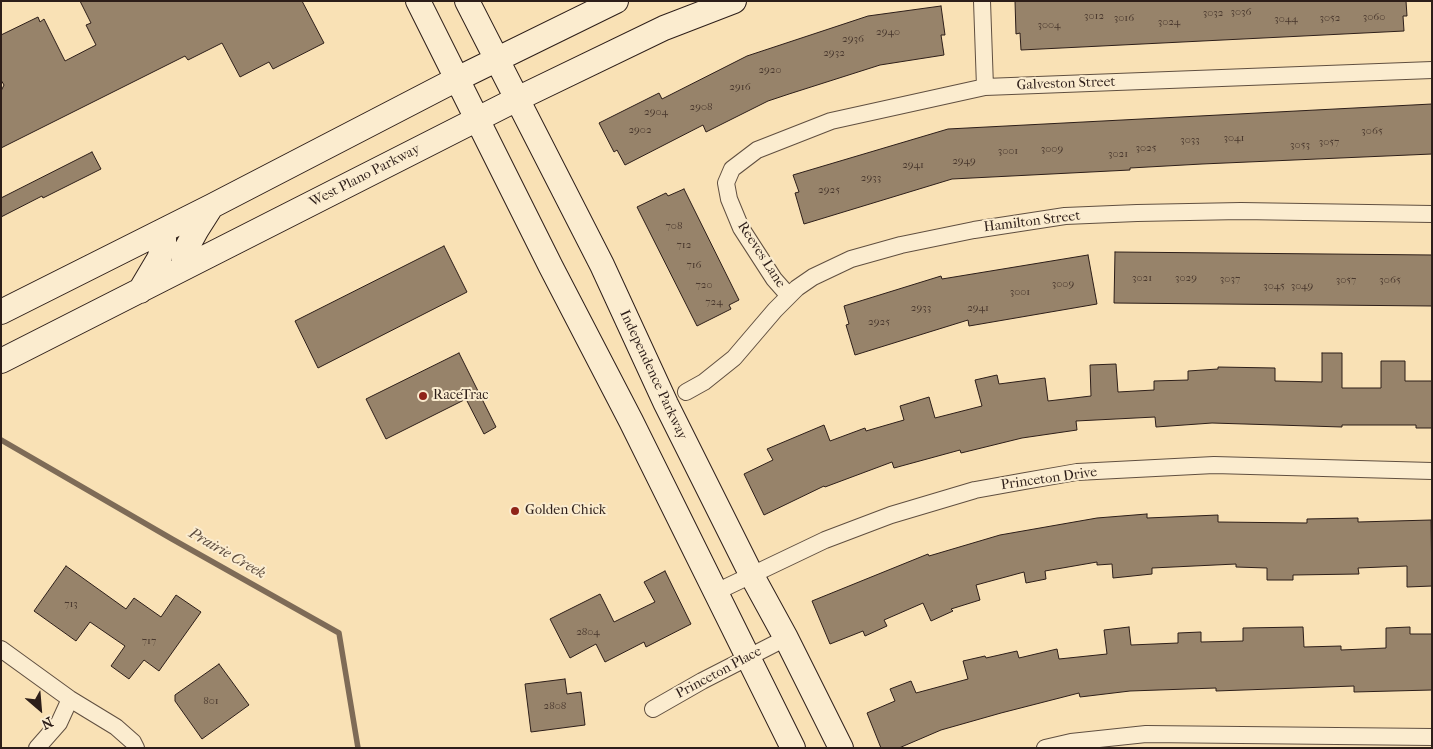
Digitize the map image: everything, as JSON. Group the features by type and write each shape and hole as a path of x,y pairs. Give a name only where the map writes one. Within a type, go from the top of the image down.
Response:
{"main road":[{"path":"418,1 476,119 631,421 793,748"},
{"name":"Independence Parkway","path":"467,1 602,265 666,404 751,574 842,748"},
{"path":"1,312 164,231 457,79 616,1"},
{"name":"West Plano Parkway","path":"1,362 476,119 664,28 734,1"},
{"path":"182,269 186,249 212,206"},
{"path":"140,291 159,259 164,244 164,231"}],"street":[{"path":"982,1 985,87"},
{"name":"Galveston Street","path":"726,184 732,169 757,150 831,121 985,87 1432,70"},
{"name":"Reeves Lane","path":"726,184 729,199 741,228 774,279 788,296"},
{"name":"Hamilton Street","path":"686,392 704,382 734,358 788,296 814,276 851,259 893,247 974,230 1065,216 1137,212 1241,211 1432,214"},
{"name":"Princeton Drive","path":"716,592 825,540 930,502 974,490 1077,472 1214,465 1432,471"},
{"name":"Princeton Place","path":"653,709 786,638"},
{"path":"1,650 70,699 116,727 133,742 136,748"},
{"path":"37,748 59,723 70,699"},
{"path":"1045,748 1071,742 1146,734 1432,737"}],"building":[{"path":"80,1 302,1 324,43 273,69 269,62 240,77 222,43 188,60 185,56 1,148 1,91 4,85 1,80 1,35 38,17 40,22 44,19 65,61 96,45 86,25 91,23"},
{"path":"1015,1 1406,1 1407,16 1403,16 1404,31 1021,50 1020,33 1016,34"},
{"path":"941,6 945,35 941,35 944,55 880,65 768,101 706,132 703,125 625,165 617,150 614,152 599,123 659,93 662,99 747,56 868,16"},
{"path":"1432,104 1432,154 1202,164 1130,168 1130,170 952,179 804,224 795,193 799,192 793,175 948,129"},
{"path":"92,152 101,169 1,217 1,198"},
{"path":"684,189 739,300 729,305 731,309 697,326 637,207 666,193 668,196"},
{"path":"444,246 467,292 318,368 295,321"},
{"path":"1115,252 1432,255 1432,306 1114,303"},
{"path":"1088,255 1097,304 969,326 968,320 855,355 846,325 849,324 844,306 941,276 942,279"},
{"path":"459,353 496,427 484,434 466,399 386,439 366,399"},
{"path":"1322,353 1342,353 1342,388 1381,388 1381,361 1405,361 1405,381 1432,381 1432,428 1416,428 1416,425 1342,425 1342,427 1212,423 1156,427 1155,417 1076,421 1077,430 1022,438 961,453 960,450 894,468 892,462 824,486 764,515 744,474 773,460 767,449 824,425 830,441 865,428 866,431 904,420 900,406 929,397 935,418 982,406 975,380 997,375 999,384 1045,378 1048,401 1091,396 1090,365 1116,364 1118,392 1154,390 1154,381 1188,380 1188,371 1218,369 1218,367 1275,368 1275,381 1322,382"},
{"path":"1147,514 1147,518 1218,515 1218,522 1307,523 1307,519 1358,518 1358,522 1431,520 1432,586 1407,587 1407,566 1358,568 1359,574 1293,575 1293,580 1267,580 1267,568 1236,567 1236,564 1152,568 1152,574 1113,578 1112,564 1097,565 1097,562 1045,571 1046,579 1026,583 1024,572 976,585 980,600 951,609 953,611 931,621 923,603 884,620 887,626 865,636 863,631 830,644 812,601 928,554 929,556 1000,535 1097,518"},
{"path":"66,566 126,609 134,598 161,617 176,595 201,612 159,671 144,660 129,679 111,666 125,646 90,622 76,641 34,611"},
{"path":"665,571 691,624 646,647 644,642 605,662 596,644 570,658 550,619 600,594 614,622 655,602 644,582"},
{"path":"1129,627 1131,645 1178,643 1178,633 1201,632 1201,642 1243,641 1243,628 1303,627 1304,647 1341,646 1341,650 1386,648 1386,628 1410,627 1410,634 1432,634 1432,690 1354,692 1354,686 1216,691 1216,688 1130,691 1080,697 1079,693 941,730 899,748 881,748 867,713 895,701 890,689 911,681 916,693 968,679 963,661 985,656 986,658 1017,651 1019,658 1057,649 1059,659 1107,654 1104,630"},
{"path":"219,664 249,705 202,739 175,701 175,695"},
{"path":"565,679 567,694 581,692 585,725 531,732 525,684"}],"waterway":[{"name":"Prairie Creek","path":"1,440 339,633 358,748"}],"place":[{"name":"RaceTrac","path":"423,396"},
{"name":"Golden Chick","path":"515,511"}]}
